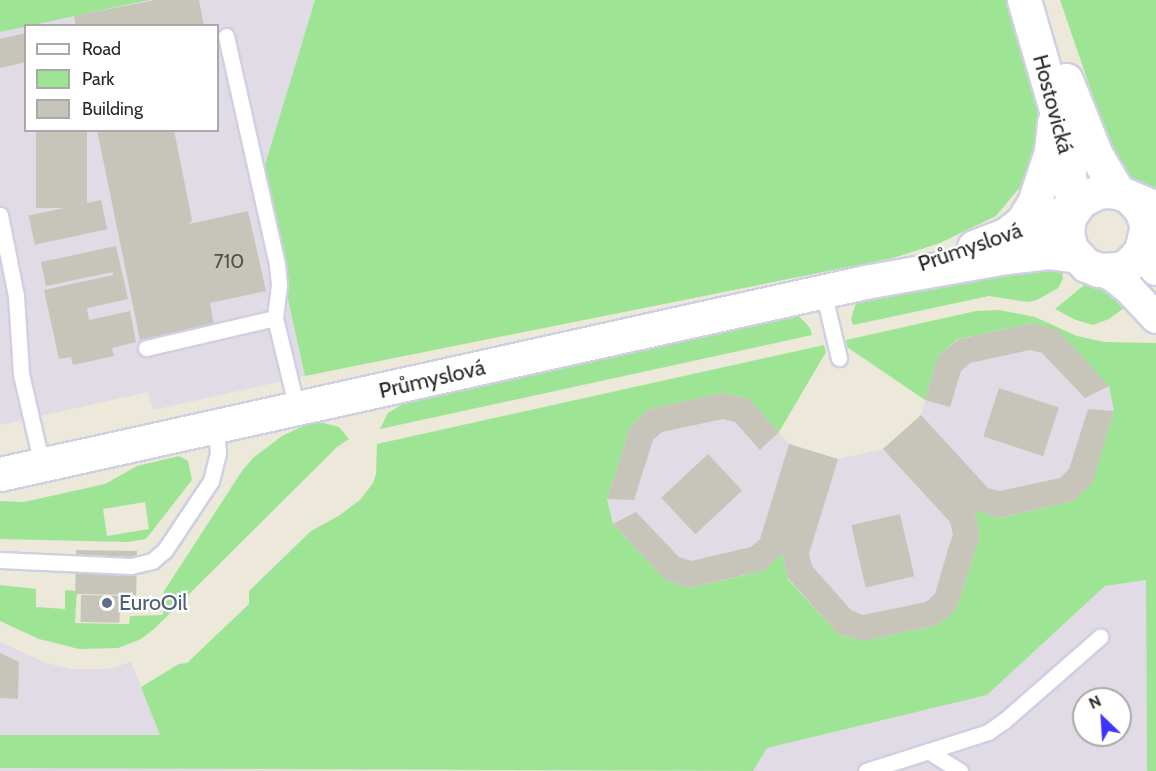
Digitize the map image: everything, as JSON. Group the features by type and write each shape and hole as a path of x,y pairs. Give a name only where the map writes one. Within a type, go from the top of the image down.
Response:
{"main road":[{"name":"Hostovická","path":"1026,0 1074,96 1099,161 1134,199 1147,225 1148,254 1119,269 1087,263 1067,233 1073,209 1069,158 1026,0"},
{"path":"1002,238 1029,213 1047,169 1053,139 1050,90"},
{"path":"1073,209 1088,195 1098,192 1134,199"},
{"name":"Průmyslová","path":"865,282 1002,238 1073,209"},
{"name":"Průmyslová","path":"0,474 865,282 1006,256 1049,252 1087,263"}],"street":[{"path":"1087,263 1124,284 1156,318"}],"lane":[{"path":"226,36 277,265 279,285 275,318 297,409"},
{"path":"0,215 16,296 21,374 42,465"},
{"path":"823,291 839,358"},
{"path":"146,348 275,318"},
{"path":"0,560 131,566 152,561 165,550 211,481 218,453 216,427"},
{"path":"866,771 970,739 996,726 1100,637"},
{"path":"928,751 944,771"},
{"path":"928,751 960,771"}],"shaded area":[{"path":"149,0 315,0 261,178 305,376 153,410 148,392 0,425 0,32 24,26 24,132 219,132 219,24 35,24"},
{"path":"1033,323 1109,386 1114,411 1092,484 1073,501 999,518 980,535 957,608 938,625 864,641 838,634 788,578 764,571 689,588 665,580 613,524 607,499 630,427 649,409 723,392 748,399 789,444 838,459 883,449 921,415 938,356 959,339"},
{"path":"1146,580 1147,771 753,771 767,748 987,695 1105,586"},
{"path":"0,642 46,663 71,669 108,669 131,662 175,769 374,771 0,771"}],"green space":[{"path":"0,0 149,0 37,24 24,24 24,27 0,32"},
{"path":"315,0 1007,0 1040,94 1041,140 1026,180 996,216 940,243 893,258 305,376 261,178"},
{"path":"1060,0 1156,0 1156,191 1132,178 1113,155"},
{"path":"1025,264 1062,268 1063,279 1058,288 1037,300 1028,302 989,296 853,325 851,319 857,300"},
{"path":"1089,281 1097,283 1131,303 1109,319 1093,325 1076,320 1055,309"},
{"path":"999,310 1035,317 1077,336 1104,342 1156,343 1156,771 1147,771 1146,580 1105,586 987,695 767,748 753,771 0,768 0,735 160,735 141,687 179,664 187,663 249,604 249,591 311,531 340,515 360,500 373,483 376,474 377,444 824,345 826,352 779,432 748,399 723,393 649,409 630,427 607,499 613,524 665,580 689,588 763,571 782,553 788,579 838,634 864,641 938,625 957,608 980,535 974,510 999,518 1073,501 1091,484 1114,411 1109,386 1033,323 958,339 938,356 925,400 847,347 846,340 976,311"},
{"path":"797,314 810,328 812,335 380,429 388,413 409,400"},
{"path":"320,422 339,427 349,439 337,447 154,629 141,639 118,648 79,649 39,639 0,621 0,585 36,589 36,607 65,609 65,590 77,591 75,623 129,624 130,616 163,615 164,591 242,471 253,458 282,436 303,426"},
{"path":"179,456 188,461 192,480 146,539 127,542 0,539 0,501 24,502 105,484 137,466","holes":["145,502 149,529 107,536 103,509"]}],"building":[{"path":"155,0 199,0 204,24 76,24 74,16"},
{"path":"24,33 24,62 0,68 0,39"},
{"path":"36,132 87,132 87,208 36,208"},
{"path":"97,132 174,132 192,220 189,224 248,211 266,291 210,303 214,325 140,340"},
{"path":"101,200 107,229 35,245 29,215"},
{"path":"116,246 128,299 87,308 89,320 130,311 136,342 112,348 114,356 73,365 71,357 59,359 44,290 113,275 113,272 46,286 41,262"},
{"path":"1033,323 1058,330 1109,386 1085,398 1042,353 1030,350 970,363 961,371 950,407 925,400 938,356 959,339"},
{"path":"999,388 1059,407 1043,456 983,437"},
{"path":"723,393 748,399 779,432 760,450 735,422 723,419 662,432 653,440 634,500 607,499 630,427 649,409"},
{"path":"1088,409 1114,411 1092,484 1073,501 999,518 974,510 980,535 957,608 938,625 864,641 838,634 788,578 782,553 764,571 689,588 665,580 613,524 636,512 679,557 691,561 751,547 760,539 789,444 838,459 809,554 812,566 851,610 863,615 926,602 935,594 953,535 950,522 883,449 921,415 988,488 1000,491 1060,478 1069,469"},
{"path":"708,454 742,491 695,534 661,498"},
{"path":"900,514 914,576 866,588 851,525"},
{"path":"76,550 137,551 136,595 75,594"},
{"path":"81,595 120,596 120,623 81,622"},
{"path":"0,653 19,662 18,699 0,698"}],"place":[{"name":"EuroOil","path":"107,603"}]}
